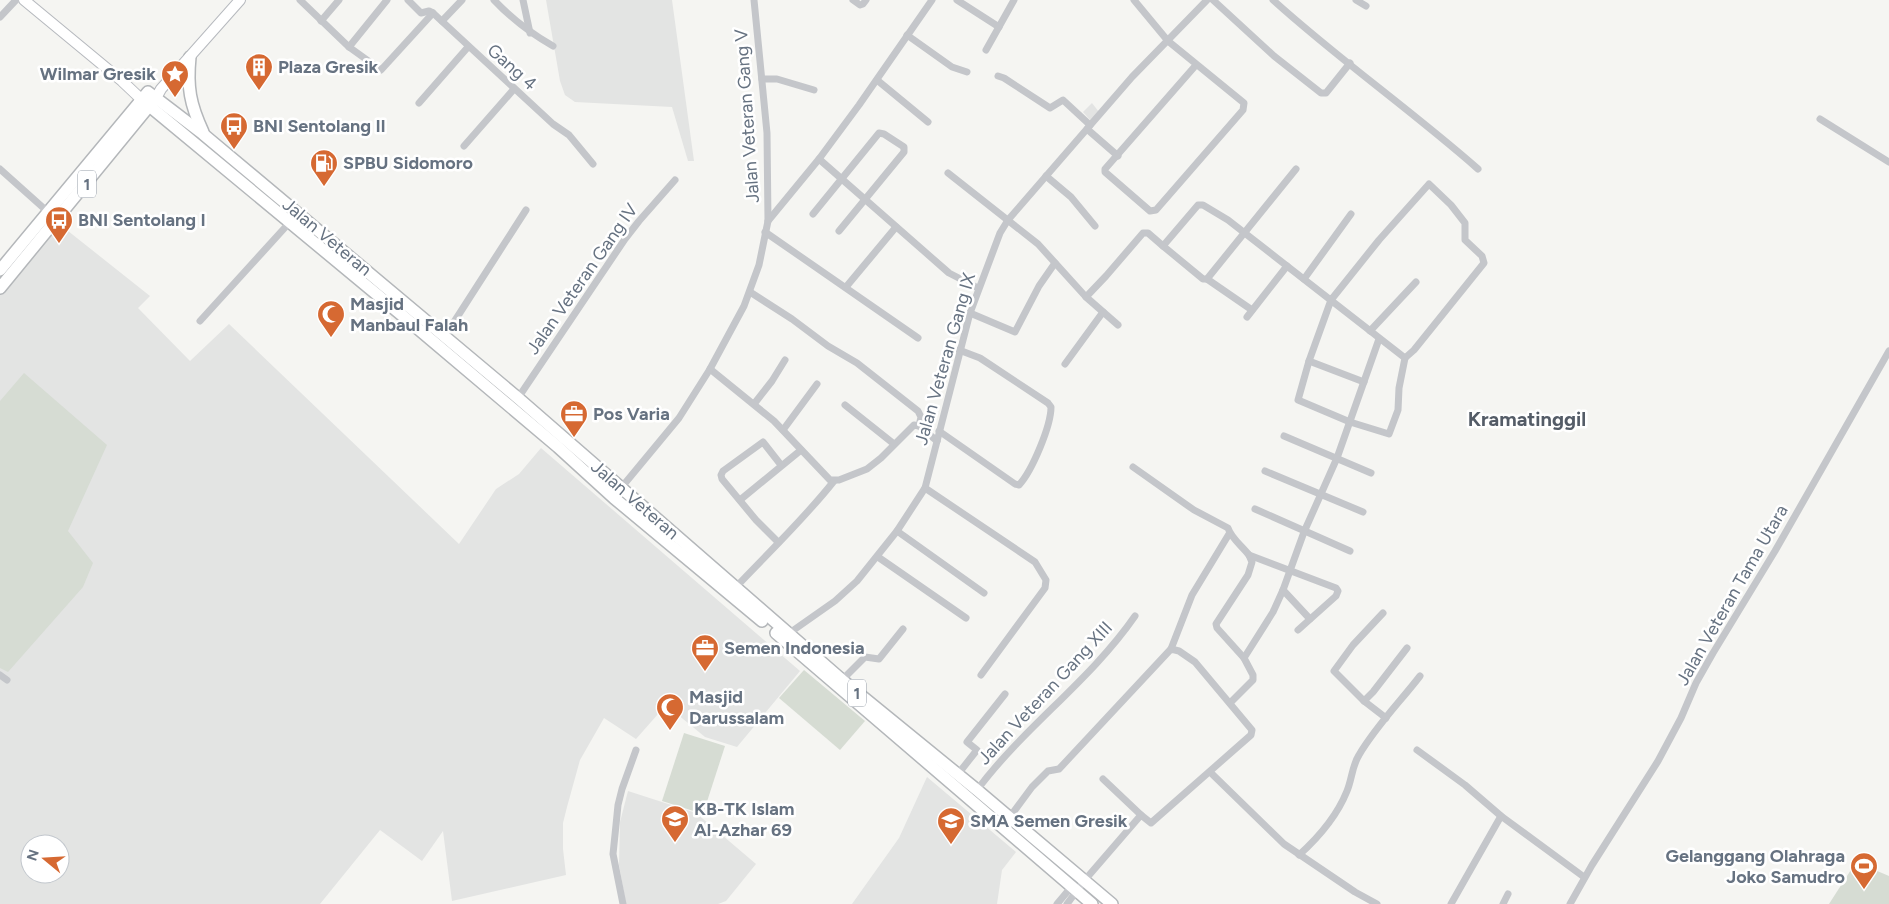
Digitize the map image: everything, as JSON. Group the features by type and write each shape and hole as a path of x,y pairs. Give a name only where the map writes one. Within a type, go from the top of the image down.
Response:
{"highway":[{"path":"190,56 190,98 204,134"},
{"name":"Jalan Veteran","path":"151,97 204,134 518,398 562,443"},
{"name":"Jalan Veteran","path":"151,97 290,222 572,452 604,473 842,680 958,774 1112,904"},
{"name":"1","path":"0,270 48,212 151,97"},
{"name":"1","path":"0,288 151,97"},
{"name":"Jalan Veteran","path":"572,452 596,482 1092,904"}],"main road":[{"path":"24,0 122,81 151,97 240,0"}],"street":[{"path":"0,18 16,0"},
{"path":"300,0 350,47 381,70 433,13"},
{"path":"321,21 339,0"},
{"path":"350,47 387,0"},
{"name":"Gang 4","path":"408,0 421,13 429,10 433,13 553,124 569,135 593,164"},
{"path":"442,21 462,0"},
{"path":"494,0 530,34 553,46"},
{"path":"523,0 530,34"},
{"name":"Jalan Veteran Gang V","path":"621,488 680,418 710,369 750,292 759,265 768,221 767,133 754,0"},
{"path":"854,0 860,5 866,0"},
{"path":"768,221 819,159 877,80 932,0"},
{"path":"957,0 999,27"},
{"path":"986,50 1014,0"},
{"path":"1134,0 1168,42 1244,103 1244,108 1156,210 1150,211 1105,172 1108,165 1118,156 1196,65"},
{"name":"Jalan Veteran Gang IX","path":"788,634 847,591 878,557 925,488 970,313 1000,233 1008,220 1132,77 1207,0"},
{"path":"1213,0 1274,56 1321,93 1326,93 1350,64"},
{"path":"1273,0 1299,24 1445,140 1478,169"},
{"path":"1356,0 1366,6"},
{"path":"907,35 952,67 967,72"},
{"path":"419,103 468,47"},
{"path":"998,76 1050,108 1063,100 1118,156"},
{"path":"762,79 777,79 814,90"},
{"path":"877,80 928,122"},
{"path":"464,146 514,89"},
{"path":"1820,119 1889,162"},
{"path":"813,214 879,133 884,134 904,147 904,152 838,231"},
{"path":"819,159 949,273 978,288"},
{"path":"0,168 48,212"},
{"path":"1207,279 1246,234 1296,169"},
{"path":"948,173 1038,244 1086,297 1118,325"},
{"path":"1046,176 1071,197 1095,226"},
{"name":"Jalan Veteran Gang IV","path":"518,398 630,233 675,180"},
{"path":"1429,184 1451,205 1465,223 1465,240 1482,256 1484,263 1405,358 1399,388 1398,410 1389,434 1350,422 1298,400 1331,300 1379,240 1429,184"},
{"path":"1163,246 1200,204 1215,210 1405,358"},
{"path":"444,336 526,210"},
{"path":"1304,279 1351,214"},
{"path":"200,321 290,222"},
{"path":"846,287 896,227"},
{"path":"765,232 918,338"},
{"path":"1086,297 1143,233 1148,233 1203,279 1207,279 1252,310"},
{"path":"970,313 1015,332 1055,263"},
{"path":"1247,317 1287,266"},
{"path":"1370,331 1416,282"},
{"path":"750,292 792,319 828,346 858,363 918,411 921,416 919,426"},
{"path":"1065,364 1103,312"},
{"path":"1244,658 1273,612 1291,572 1304,532 1337,458 1379,339"},
{"path":"939,431 981,462 1019,485 1044,438 1051,414 1052,407 1048,403 980,358 959,350"},
{"name":"Jalan Veteran Tama Utara","path":"1571,901 1658,761 1713,652 1780,542 1889,351"},
{"path":"754,404 785,360"},
{"path":"1309,362 1364,382"},
{"path":"710,369 783,430 826,477 834,481"},
{"path":"783,430 817,384"},
{"path":"845,405 894,444"},
{"path":"735,588 778,542 808,514 834,481 867,469 881,458 914,425 919,426 937,441"},
{"path":"1284,436 1371,473"},
{"path":"778,542 756,520 722,479 721,475 723,470 762,442 781,465"},
{"path":"740,500 801,450"},
{"path":"1133,467 1194,510 1228,528 1230,534 1249,555 1252,562 1248,575 1216,624 1217,628 1244,658 1254,677 1230,703"},
{"path":"1266,471 1364,512"},
{"path":"925,488 1035,562 1046,580 1044,588 981,675"},
{"path":"1255,509 1350,551"},
{"path":"897,531 984,593"},
{"path":"1009,818 1032,787 1048,771 1059,769 1171,649 1192,594 1230,534"},
{"path":"1249,555 1338,590 1336,596 1298,630"},
{"path":"878,557 966,618"},
{"path":"1283,590 1310,619"},
{"path":"1383,613 1353,645 1334,671 1364,701 1386,718"},
{"name":"Jalan Veteran Gang XIII","path":"977,790 1015,744 1117,642 1135,616"},
{"path":"842,680 865,657 879,659 903,629"},
{"path":"1364,701 1407,648"},
{"path":"1103,779 1151,823 1251,734 1252,730 1195,662 1180,651 1171,649"},
{"path":"0,675 7,680"},
{"path":"1299,855 1315,841 1328,824 1347,791 1356,760 1369,738 1420,676"},
{"path":"958,774 977,750 967,742 1005,694"},
{"path":"623,904 614,854 616,825 622,789 636,750"},
{"path":"1418,750 1465,785 1501,816 1584,878"},
{"path":"1210,772 1284,844 1376,904"},
{"path":"1067,904 1081,879 1141,815"},
{"path":"1450,904 1501,816"},
{"path":"1057,904 1074,889"},
{"path":"1503,904 1508,894"},
{"path":"1571,901 1579,904"}],"shaded area":[{"path":"546,0 672,0 694,161 688,161 672,107 575,102 565,95 560,81"},
{"path":"1092,103 1099,112 1091,121 1083,112"},
{"path":"58,223 150,296 138,308 190,361 229,324 459,544 496,489 519,474 541,448 800,671 737,747 705,737 666,705 636,739 604,718 580,760 563,823 566,875 452,901 443,831 422,861 380,830 320,904 0,904 0,292"},
{"path":"24,373 107,445 68,531 93,563 83,587 8,672 0,668 0,401"},
{"path":"804,670 865,721 840,750 779,698"},
{"path":"684,733 725,746 703,814 662,801"},
{"name":"SMA Semen Gresik","path":"927,777 1016,852 1002,870 997,904 852,904 899,838"},
{"name":"KB-TK Islam Al-Azhar 69","path":"628,791 696,813 756,864 726,901 718,904 626,904 619,865 620,822"},
{"name":"Gelanggang Olahraga Joko Samudro","path":"1856,862 1889,876 1889,904 1829,904"}],"place":[{"name":"Plaza Gresik","path":"259,91"},
{"name":"Wilmar Gresik","path":"175,98"},
{"name":"BNI Sentolang II","path":"234,150"},
{"name":"SPBU Sidomoro","path":"324,187"},
{"name":"BNI Sentolang I","path":"59,244"},
{"name":"Masjid Manbaul Falah","path":"331,338"},
{"name":"Pos Varia","path":"574,438"},
{"name":"Semen Indonesia","path":"705,672"},
{"name":"Masjid Darussalam","path":"670,731"},
{"name":"KB-TK Islam Al-Azhar 69","path":"675,843"},
{"name":"SMA Semen Gresik","path":"951,845"},
{"name":"Gelanggang Olahraga Joko Samudro","path":"1864,890"}],"district":[{"name":"Kramatinggil","path":"1527,419"}]}
